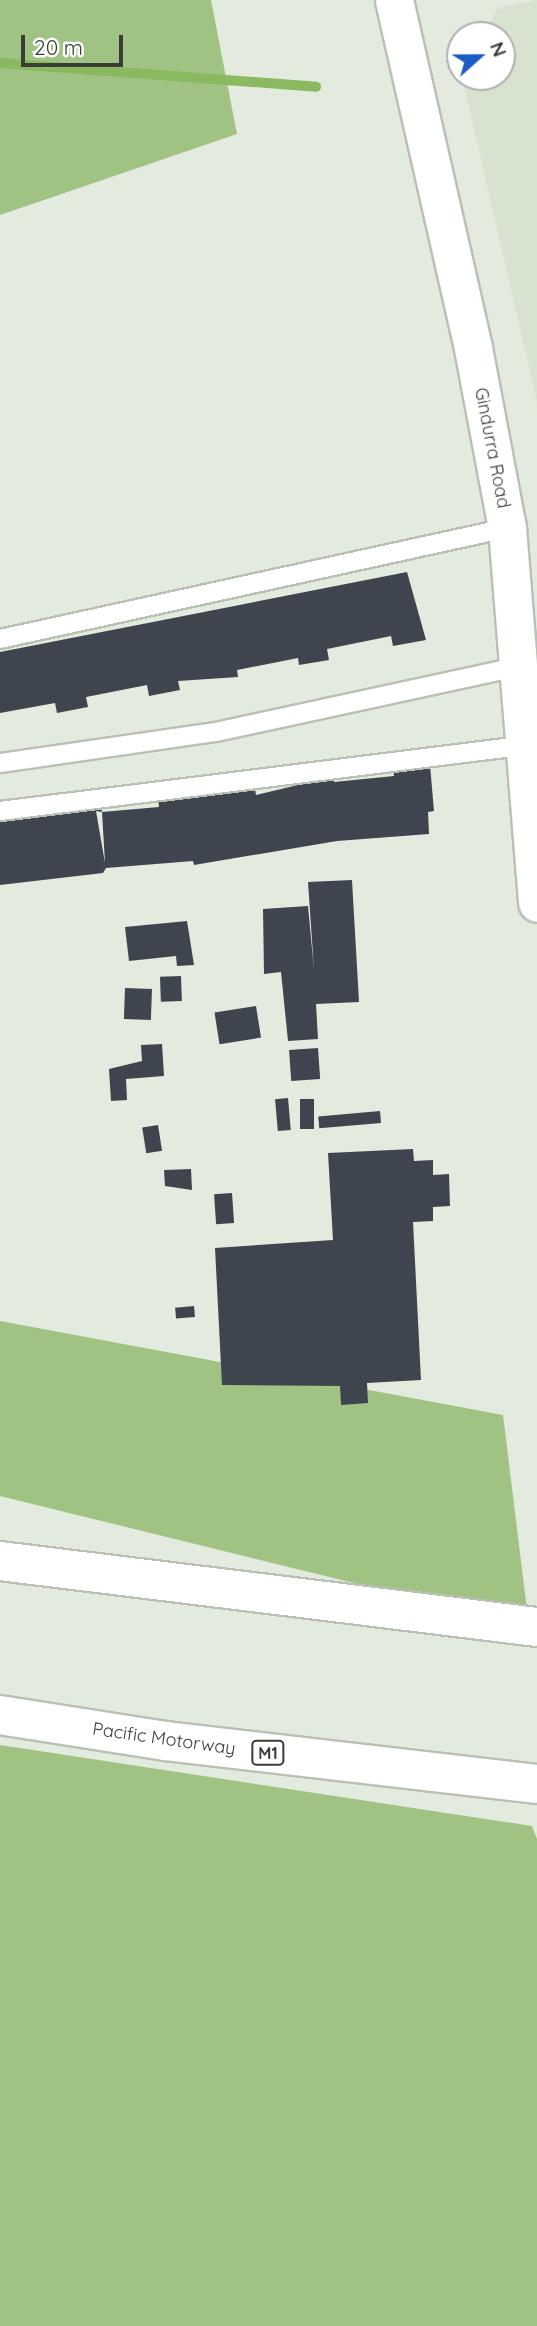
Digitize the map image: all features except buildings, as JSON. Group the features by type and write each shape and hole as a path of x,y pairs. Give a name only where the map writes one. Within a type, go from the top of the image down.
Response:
{"highway":[{"path":"0,1561 533,1627"},
{"name":"Pacific Motorway","path":"0,1715 166,1741 537,1784"}],"street":[{"name":"Gindurra Road","path":"394,0 473,348 507,528 528,745 537,903"}],"lane":[{"path":"0,639 507,528"},
{"path":"0,763 216,732 521,666"},
{"path":"0,811 528,745"}],"shaded area":[{"path":"537,0 537,402 465,91 516,91 516,21 490,21 499,7"}],"green space":[{"path":"0,0 211,0 237,134 0,215"},
{"path":"0,1321 503,1415 529,1626 0,1496"},
{"path":"0,1745 532,1826 537,1839 537,2326 0,2326"}],"waterway":[{"path":"0,63 316,87"}]}
